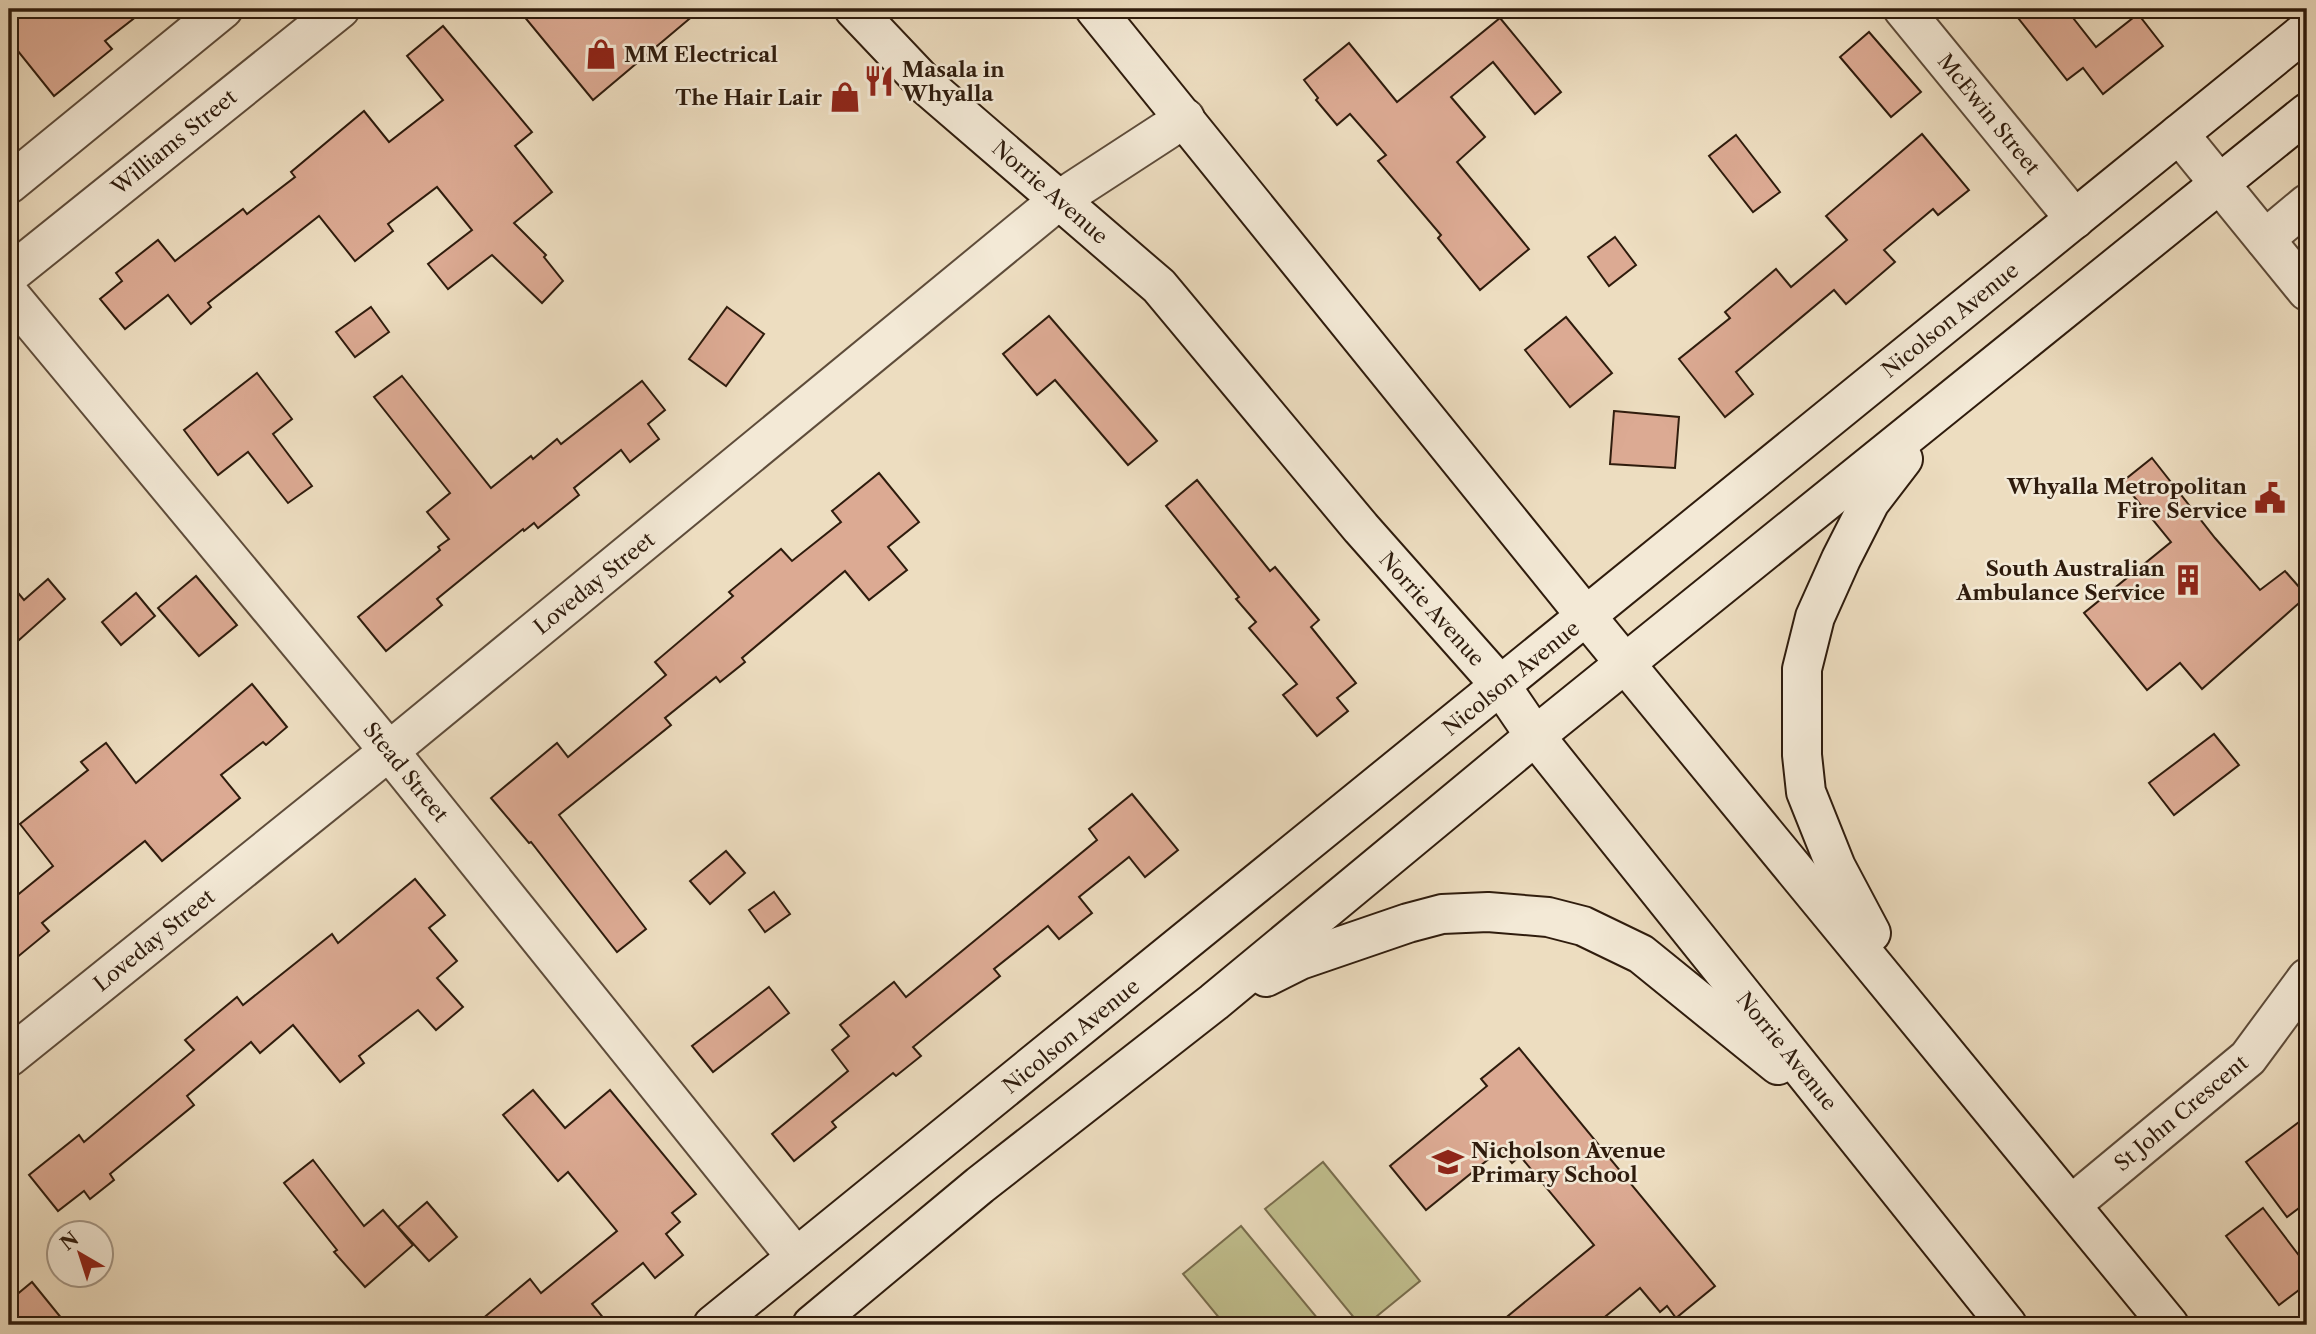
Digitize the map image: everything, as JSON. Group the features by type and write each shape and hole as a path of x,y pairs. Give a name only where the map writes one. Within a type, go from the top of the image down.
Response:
{"main road":[{"path":"9,184 223,9"},
{"name":"Williams Street","path":"9,275 340,9"},
{"name":"Norrie Avenue","path":"854,9 928,86 1159,286 1361,528 1501,686 1535,736 2007,1325"},
{"path":"1095,9 1586,616 2169,1325"},
{"name":"McEwin Street","path":"1903,9 2075,219"},
{"name":"Nicolson Avenue","path":"713,1325 2307,30"},
{"path":"812,1325 981,1185 1214,1002 1535,736 2307,113"},
{"name":"Loveday Street","path":"9,1057 389,751 1059,200 1185,118"},
{"path":"2179,134 2307,291"},
{"path":"2265,239 2307,204"},
{"name":"Stead Street","path":"9,294 389,751 602,1012 796,1257"},
{"path":"1927,1029 1853,903 1806,792 1802,755 1802,669 1815,617 1870,502 1943,408"},
{"path":"1214,1002 1300,960 1442,914 1488,912 1548,917 1583,926 1642,954 1842,1119"},
{"name":"St John Crescent","path":"2071,1205 2248,1058 2307,978"}],"shaded area":[{"path":"1323,1162 1420,1281 1366,1325 1360,1325 1265,1209"},
{"path":"1241,1226 1323,1325 1225,1325 1183,1274"}],"building":[{"path":"9,9 146,9 105,41 112,49 54,96 9,40"},
{"name":"MM Electrical","path":"518,9 701,9 593,100"},
{"path":"2011,9 2066,9 2096,47 2138,14 2163,46 2103,94 2083,68 2067,80"},
{"path":"1500,18 1561,92 1535,114 1493,62 1451,97 1485,137 1457,162 1529,249 1480,290 1438,238 1441,235 1378,161 1386,155 1350,114 1337,125 1316,100 1318,98 1304,80 1349,43 1397,102"},
{"path":"443,26 532,132 515,146 552,192 514,223 546,255 544,257 563,281 542,303 492,255 448,289 428,264 472,230 437,187 388,224 393,231 355,261 319,216 208,303 211,307 191,324 168,295 125,329 100,299 122,281 116,273 158,240 175,261 243,209 247,214 295,177 291,172 364,111 389,142 443,100 407,56"},
{"path":"1869,32 1921,92 1891,117 1840,57"},
{"path":"1922,134 1969,190 1938,215 1933,209 1884,250 1895,262 1846,304 1834,290 1736,372 1753,394 1725,417 1679,359 1730,318 1725,312 1776,269 1791,287 1847,240 1826,216"},
{"path":"1736,135 1780,192 1753,212 1709,156"},
{"path":"1615,237 1636,265 1609,286 1588,257"},
{"path":"371,307 389,332 355,357 336,332"},
{"path":"727,307 764,334 726,386 689,359"},
{"path":"1049,316 1157,441 1128,465 1055,380 1037,395 1003,354"},
{"path":"1566,317 1612,373 1570,407 1525,350"},
{"path":"257,373 292,419 273,434 312,486 288,503 248,452 218,475 184,430"},
{"path":"402,376 491,488 557,439 561,444 642,381 665,410 648,424 659,439 630,462 621,450 574,488 579,495 538,528 534,523 524,531 523,529 437,599 442,605 386,651 358,617 440,550 438,547 449,539 427,512 450,493 374,397"},
{"path":"1614,411 1679,417 1675,468 1610,464"},
{"name":"South Australian Ambulance Service","path":"2152,458 2260,590 2285,571 2307,596 2202,689 2180,663 2147,690 2084,613 2171,542 2122,482"},
{"path":"879,473 919,522 888,547 907,570 869,600 845,571 742,658 745,662 720,682 716,677 665,718 671,725 559,815 646,929 617,952 531,842 529,843 491,798 557,743 568,757 666,675 655,662 733,596 729,592 781,549 792,561 841,522 832,511"},
{"path":"1197,480 1270,571 1275,567 1319,620 1311,627 1356,683 1337,698 1348,711 1317,736 1283,695 1297,684 1249,628 1256,622 1236,599 1239,597 1166,506"},
{"path":"196,576 237,625 199,656 158,608"},
{"path":"48,579 65,599 9,649 9,582 24,600"},
{"path":"136,593 155,616 121,645 102,622"},
{"path":"252,684 287,727 266,745 263,742 221,775 240,798 162,861 145,841 42,923 49,931 9,964 9,902 53,866 20,824 88,770 81,762 106,743 136,783"},
{"path":"2214,734 2239,765 2174,815 2149,783"},
{"path":"1132,794 1178,850 1145,877 1129,857 1079,897 1092,913 1059,939 1048,926 994,969 1000,976 913,1047 921,1056 896,1076 893,1073 832,1122 836,1127 794,1161 772,1134 848,1071 832,1050 849,1036 840,1025 894,982 906,997 1097,840 1089,829"},
{"path":"726,851 745,873 710,904 690,881"},
{"path":"415,879 445,915 429,928 457,961 437,978 463,1007 436,1030 418,1010 359,1056 364,1063 340,1082 293,1025 260,1053 251,1042 187,1096 194,1105 110,1174 114,1180 90,1199 84,1191 58,1211 29,1175 79,1135 84,1142 194,1050 185,1040 237,997 243,1005 332,934 338,943"},
{"path":"774,892 790,914 765,932 749,910"},
{"path":"769,987 789,1013 713,1072 692,1046"},
{"path":"1519,1048 1715,1286 1676,1318 1667,1306 1660,1312 1640,1288 1595,1325 1497,1325 1594,1245 1520,1156 1512,1163 1501,1149 1426,1210 1390,1166 1487,1086 1481,1079"},
{"path":"533,1090 565,1128 610,1090 696,1194 672,1213 680,1222 666,1234 683,1255 655,1278 643,1263 592,1304 609,1325 475,1325 530,1279 541,1293 617,1231 568,1172 558,1181 503,1115"},
{"path":"2307,1116 2307,1202 2287,1217 2246,1162"},
{"path":"313,1160 364,1226 383,1210 413,1245 365,1287 334,1252 337,1250 284,1183"},
{"path":"427,1202 457,1237 429,1261 398,1227"},
{"path":"2263,1208 2307,1266 2307,1284 2279,1305 2226,1236"},
{"path":"32,1282 67,1325 9,1325 9,1301"}],"place":[{"name":"MM Electrical","path":"601,54"},
{"name":"Masala in Whyalla","path":"879,81"},
{"name":"The Hair Lair","path":"845,97"},
{"name":"Whyalla Metropolitan Fire Service","path":"2270,498"},
{"name":"South Australian Ambulance Service","path":"2188,580"},
{"name":"Nicholson Avenue Primary School","path":"1448,1162"}]}
